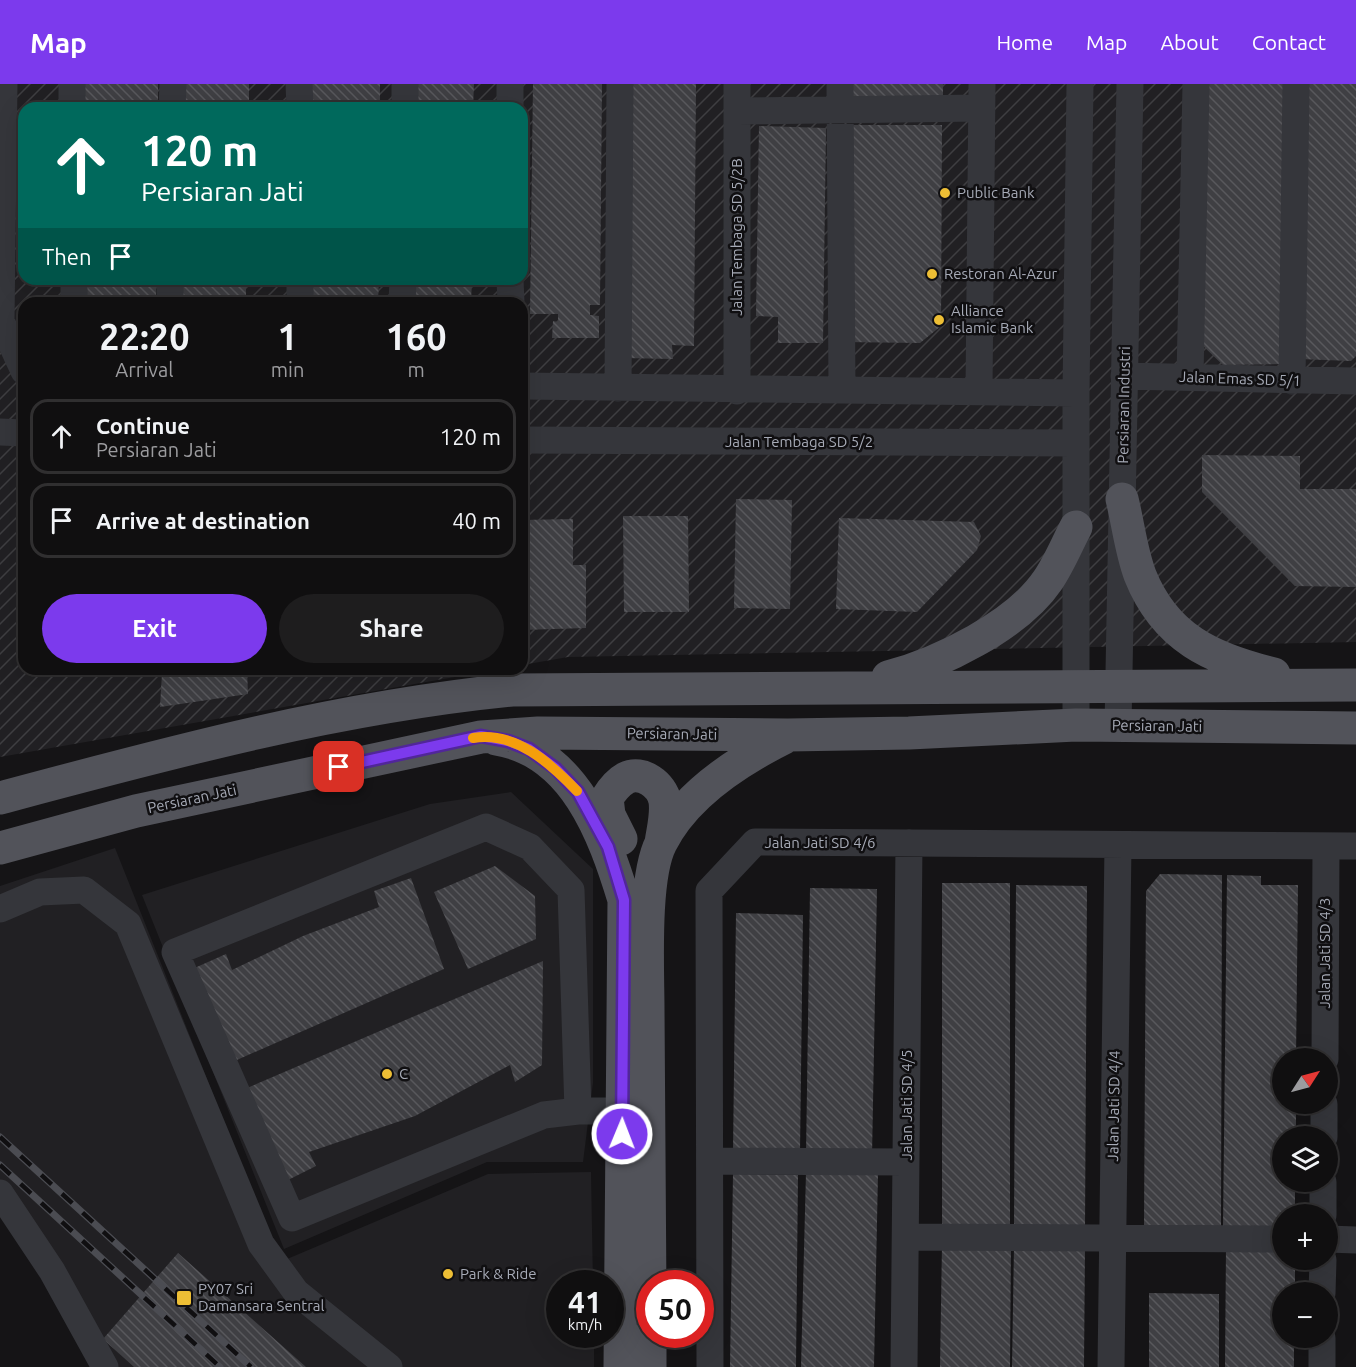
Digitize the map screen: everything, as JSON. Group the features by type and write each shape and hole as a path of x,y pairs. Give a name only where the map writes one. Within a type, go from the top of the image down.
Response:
{"main road":[{"path":"1122,499 1140,575 1160,611 1174,628 1205,652 1247,668 1314,684"},
{"path":"849,688 924,667 996,628 1047,581 1076,527"},
{"path":"0,798 188,748 471,694 512,690 1356,685"},
{"name":"Persiaran Jati","path":"0,848 135,811 481,736 538,733 788,735 909,733 1076,725 1356,728"},
{"path":"661,843 712,781 750,755 788,735"},
{"path":"481,736 508,741 529,749 555,768 578,792 608,847 624,900"},
{"path":"620,1367 626,860 620,838 609,815 607,798 614,786 628,777 645,777 657,785 665,798 666,810 661,843 653,868 648,933 650,1270"},
{"path":"650,1348 650,1367"}],"street":[{"path":"4,84 1,321 18,358"},
{"path":"72,84 72,102"},
{"path":"172,102 173,84"},
{"path":"299,84 300,102"},
{"path":"405,84 405,102"},
{"path":"510,84 510,102"},
{"path":"618,388 620,84"},
{"path":"1076,725 1076,393 1080,84"},
{"name":"Persiaran Industri","path":"1118,726 1130,84"},
{"path":"1190,377 1196,84"},
{"path":"1292,381 1296,84"},
{"path":"737,97 981,96 980,390"},
{"name":"Jalan Tembaga SD 5/2B","path":"737,97 737,391"},
{"path":"840,97 842,390"},
{"name":"Jalan Emas SD 5/1","path":"1124,376 1356,381"},
{"path":"528,386 737,391 980,390 1076,393"},
{"path":"0,432 18,433"},
{"name":"Jalan Tembaga SD 5/2","path":"528,440 1076,443"},
{"path":"578,1110 571,890 530,847 486,827 175,952 292,1218 544,1114 578,1110 622,1111"},
{"name":"Jalan Jati SD 4/6","path":"710,1367 709,891 755,842 1356,846"},
{"name":"Jalan Jati SD 4/5","path":"904,1367 909,843"},
{"name":"Jalan Jati SD 4/4","path":"1111,1367 1118,845"},
{"name":"Jalan Jati SD 4/3","path":"1324,1048 1326,846"},
{"path":"0,909 40,892 84,890 128,924 261,1244 296,1292 389,1367"},
{"path":"710,1161 906,1162"},
{"path":"0,1193 52,1271 105,1367"},
{"path":"906,1237 1272,1239"},
{"path":"1338,1239 1356,1240"},
{"path":"1322,1348 1322,1367"}],"shaded area":[{"path":"0,84 1356,84 1356,642 568,657 528,664 528,297 18,297 18,675 466,675 0,757"},
{"path":"511,792 593,869 593,1083 583,1162 487,1162 284,1249 142,895 430,804"},
{"path":"115,848 280,1262 488,1174 591,1172 593,1270 546,1270 546,1348 594,1348 594,1367 101,1367 0,1210 0,886"}],"building":[{"path":"84,84 158,84 158,102 84,102"},
{"path":"183,84 249,84 249,102 182,102"},
{"path":"310,84 380,84 380,102 310,102"},
{"path":"405,84 474,84 473,102 405,102"},
{"path":"533,84 602,84 600,305 590,305 590,315 599,316 599,338 552,338 553,321 558,322 558,314 530,314"},
{"path":"626,84 696,84 694,346 672,345 673,359 624,358"},
{"path":"846,84 943,84 943,106 846,106"},
{"path":"1206,84 1285,84 1283,364 1223,365 1202,345"},
{"path":"1300,84 1356,84 1356,356 1351,361 1299,359"},
{"path":"843,125 942,125 941,326 920,343 843,342"},
{"path":"759,126 826,128 823,343 778,343 778,317 756,316"},
{"path":"82,285 156,285 156,297 82,297"},
{"path":"180,285 246,285 246,297 179,297"},
{"path":"309,285 379,285 378,297 309,297"},
{"path":"404,285 472,285 471,297 403,297"},
{"path":"1202,455 1300,456 1300,489 1356,489 1356,587 1295,586 1202,492"},
{"path":"736,499 792,500 790,609 734,608"},
{"path":"623,516 688,516 689,612 624,612"},
{"path":"839,518 974,522 981,536 977,550 917,612 836,609"},
{"path":"573,519 573,565 586,565 586,628 528,630 528,520"},
{"path":"162,675 247,675 248,694 160,707"},
{"path":"495,866 535,896 536,939 468,969 434,892"},
{"path":"1160,874 1222,875 1221,1226 1144,1225 1146,891"},
{"path":"1227,875 1261,876 1261,885 1298,885 1296,1048 1272,1048 1272,1114 1296,1114 1296,1126 1272,1126 1272,1192 1295,1192 1295,1204 1272,1204 1272,1228 1223,1226"},
{"path":"411,878 444,969 230,1063 190,970 226,954 232,970 303,936 379,907 374,891"},
{"path":"942,883 1010,883 1010,1225 942,1225"},
{"path":"1016,885 1087,886 1085,1227 1014,1226"},
{"path":"810,888 877,889 872,1157 806,1155"},
{"path":"736,913 803,915 800,1153 733,1152"},
{"name":"C","path":"543,961 542,1065 515,1082 510,1065 415,1116 309,1152 316,1166 280,1184 240,1091"},
{"path":"806,1172 878,1174 874,1367 801,1367"},
{"path":"733,1174 798,1175 796,1367 730,1367"},
{"path":"942,1244 1011,1245 1010,1367 940,1367"},
{"path":"1014,1246 1085,1247 1084,1367 1012,1367"},
{"path":"1226,1246 1272,1247 1272,1270 1295,1270 1295,1282 1272,1282 1272,1348 1294,1348 1294,1367 1225,1367"},
{"name":"PY07 Sri Damansara Sentral","path":"178,1253 306,1367 134,1367 103,1339"},
{"path":"1149,1293 1219,1294 1219,1367 1149,1367"}],"railway":[{"path":"0,1137 251,1367"},
{"path":"0,1165 220,1367"}],"slow traffic":[{"path":"473,738 481,736 508,741 529,749 555,768 577,791"}],"place":[{"name":"Public Bank","path":"945,193"},
{"name":"Restoran Al-Azur","path":"932,274"},
{"name":"Alliance Islamic Bank","path":"939,320"},
{"name":"C","path":"387,1074"},
{"name":"Park & Ride","path":"448,1274"},
{"name":"PY07 Sri Damansara Sentral","path":"184,1298"}],"route":[{"path":"339,767 481,736 508,741 529,749 555,768 578,792 608,847 624,900 622,1134"}]}
